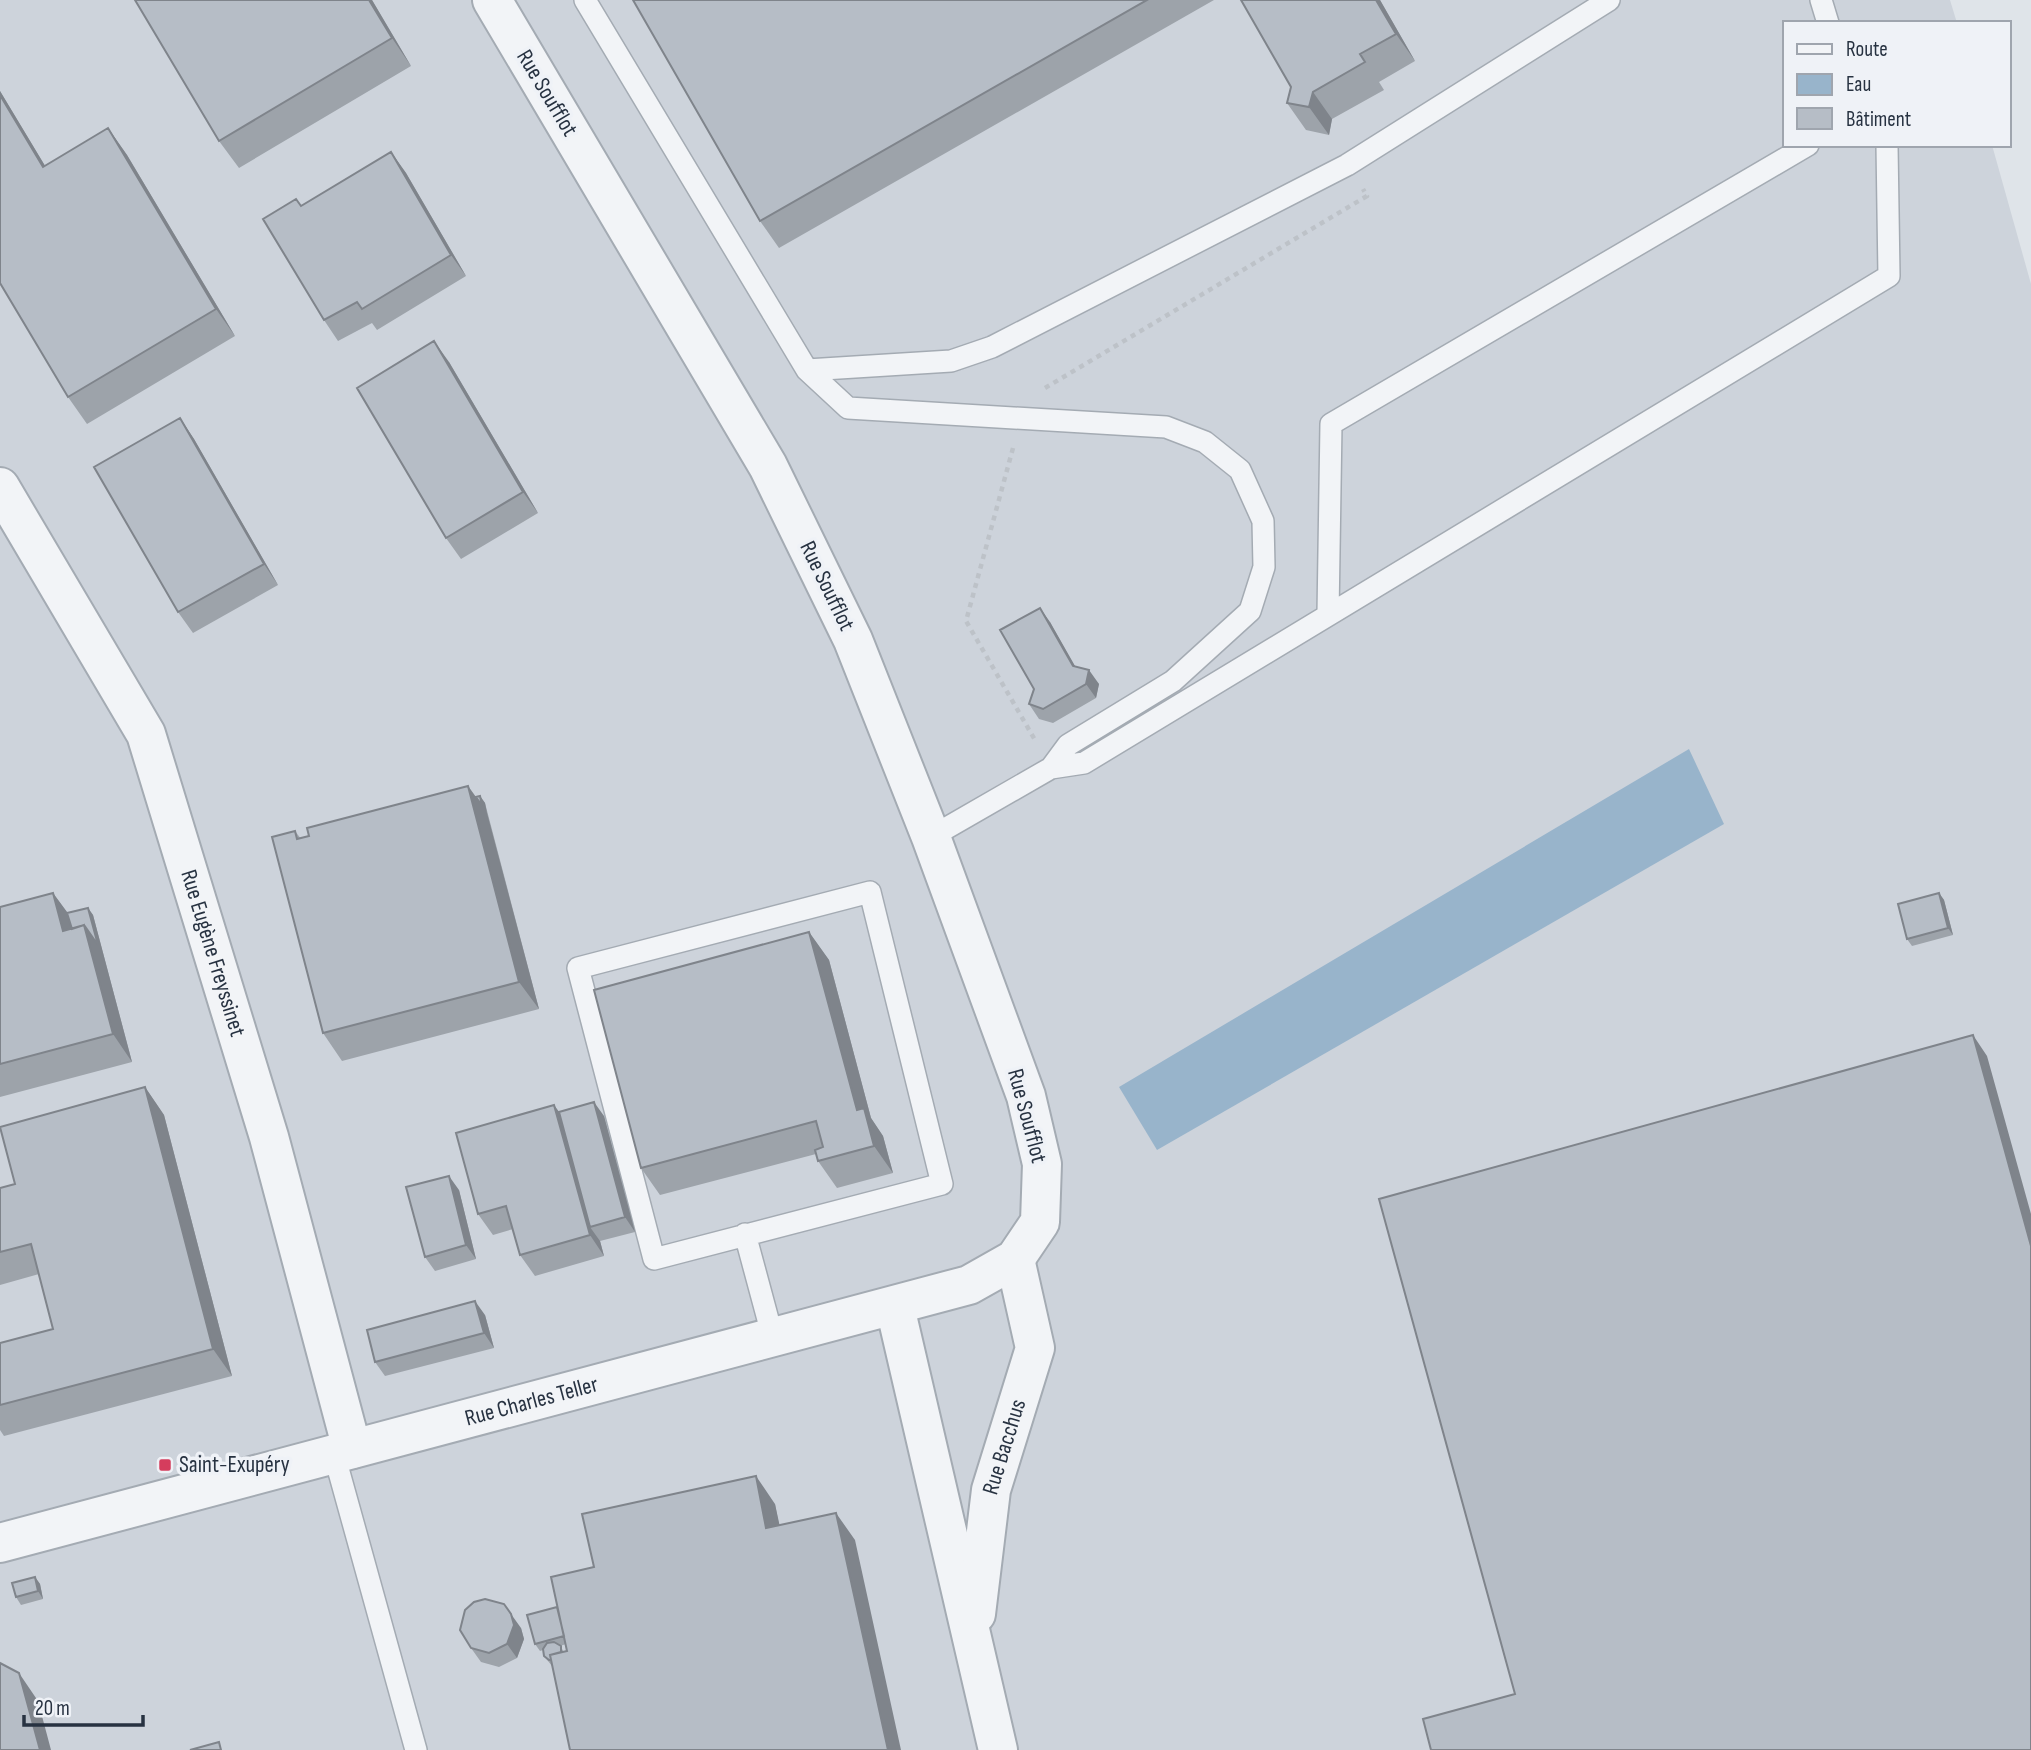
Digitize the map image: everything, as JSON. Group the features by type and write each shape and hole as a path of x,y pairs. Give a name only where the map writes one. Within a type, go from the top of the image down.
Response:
{"street":[{"name":"Rue Soufflot","path":"492,0 768,466 853,640 931,837 1026,1096 1042,1164 1040,1222"},
{"name":"Rue Eugène Freyssinet","path":"0,487 146,734 270,1137 343,1452"},
{"name":"Rue Charles Teller","path":"0,1544 895,1307 969,1285 1015,1259 1040,1222"},
{"name":"Rue Bacchus","path":"972,1640 991,1490 1035,1348 1015,1259"},
{"name":"Rue Bacchus","path":"895,1307 998,1750"}],"lane":[{"path":"585,0 807,370 848,408 1166,427 1205,442 1240,470 1263,521 1264,567 1250,611 1173,681 1068,745 1051,768"},
{"path":"807,370 951,361 992,347 1348,165 1609,0"},
{"path":"1821,0 1827,21"},
{"path":"1328,615 1331,424 1805,147"},
{"path":"931,837 1051,768 1084,763 1889,276 1887,147"},
{"path":"870,892 942,1184 745,1234 654,1259 578,968 870,892"},
{"path":"745,1234 773,1338"},
{"path":"343,1452 416,1750"}],"path":[{"path":"1039,391 1367,195 1362,186"},
{"path":"1013,448 966,621 1051,768"}],"shaded area":[{"path":"0,0 1950,0 1956,21 1783,21 1783,147 1993,147 2031,284 2031,1750 0,1750"}],"water":[{"path":"1689,749 1724,824 1157,1150 1119,1087"}],"building":[{"path":"135,0 369,0 392,38 219,141"},
{"path":"633,0 1147,0 760,221"},
{"path":"1241,0 1376,0 1396,34 1360,54 1365,62 1313,92 1309,107 1287,103 1291,87"},
{"path":"0,95 43,167 108,128 216,309 68,397 0,283"},
{"path":"391,152 451,255 362,309 357,302 324,320 263,219 296,199 301,206"},
{"path":"434,341 523,492 446,538 357,388"},
{"path":"180,418 264,564 178,612 94,467"},
{"path":"1040,608 1073,666 1089,670 1086,684 1043,709 1029,704 1034,689 1000,630"},
{"path":"468,786 519,982 323,1033 272,837 295,831 297,839 309,836 307,828"},
{"path":"53,893 63,931 84,925 113,1034 0,1064 0,907"},
{"path":"1939,893 1948,928 1907,939 1898,904"},
{"path":"88,908 98,945 84,925 72,929 67,913"},
{"path":"809,932 857,1110 864,1108 874,1146 818,1161 815,1150 823,1147 816,1121 641,1168 594,990"},
{"path":"1973,1035 2031,1246 2031,1750 1431,1750 1423,1719 1515,1694 1379,1199"},
{"path":"145,1087 213,1349 0,1405 0,1343 53,1329 31,1244 0,1252 0,1188 15,1184 0,1127"},
{"path":"594,1102 625,1217 590,1227 559,1112"},
{"path":"554,1105 590,1235 520,1255 506,1206 478,1214 456,1133"},
{"path":"449,1176 466,1245 425,1257 406,1187"},
{"path":"475,1301 484,1333 375,1362 367,1330"},
{"path":"756,1476 766,1528 836,1513 888,1750 570,1750 550,1655 567,1651 551,1577 594,1567 582,1514"},
{"path":"35,1577 38,1591 16,1597 12,1583"},
{"path":"485,1599 504,1604 514,1625 507,1644 489,1653 471,1648 460,1630 465,1610 474,1602"},
{"path":"557,1607 564,1636 535,1644 527,1615"},
{"path":"554,1642 561,1646 561,1652 550,1655 549,1660 544,1656 543,1649 547,1643"},
{"path":"0,1663 19,1673 40,1750 0,1750"},
{"path":"219,1742 221,1750 190,1750"}],"place":[{"name":"Saint-Exupéry","path":"165,1465"}]}
